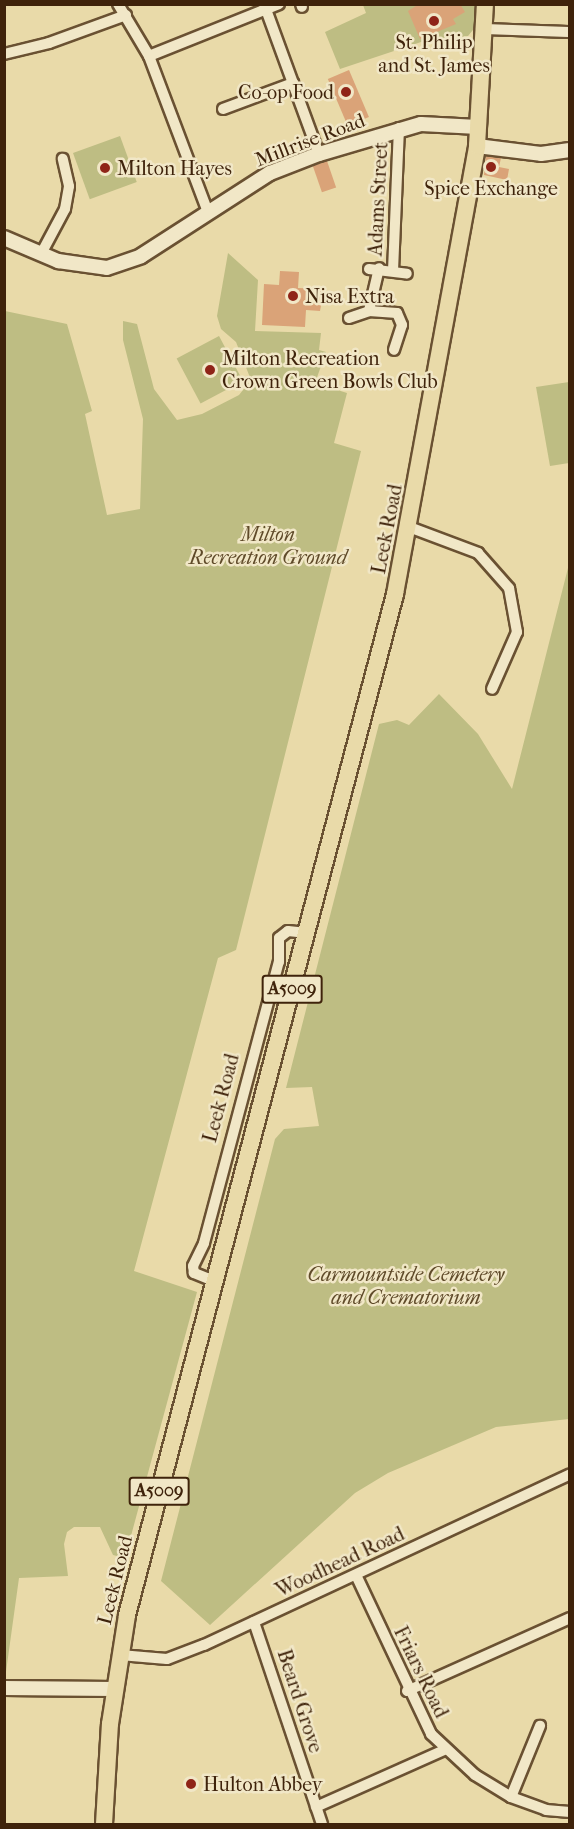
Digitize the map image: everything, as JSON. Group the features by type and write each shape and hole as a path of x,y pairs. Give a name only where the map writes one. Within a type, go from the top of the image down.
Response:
{"main road":[{"name":"A5009","path":"478,127 485,4"},
{"name":"Leek Road","path":"104,1824 114,1689 120,1655 214,1281 307,933 409,528 477,146 478,127"}],"street":[{"path":"118,4 149,56 208,212"},
{"path":"149,56 265,7 279,4"},
{"path":"265,7 319,154"},
{"path":"4,54 49,43 126,15"},
{"path":"483,29 570,32"},
{"path":"223,109 293,83"},
{"name":"Millrise Road","path":"4,238 42,254 90,268 121,265 270,173 319,154 399,128 433,122 478,127"},
{"name":"Adams Street","path":"393,271 399,128"},
{"path":"477,146 541,154 570,150"},
{"path":"42,254 64,209 69,186 63,159"},
{"path":"369,311 374,268 407,274"},
{"path":"349,318 369,311 397,313 402,324 394,350"},
{"path":"409,528 478,553 509,588 517,632 492,689"},
{"name":"Leek Road","path":"214,1281 194,1273 193,1266 204,1243 279,962 279,938 288,931 307,933"},
{"name":"Woodhead Road","path":"120,1655 166,1659 254,1622 570,1474"},
{"name":"Friars Road","path":"356,1575 407,1691 431,1734 475,1776 511,1797 546,1810 570,1812"},
{"path":"407,1691 570,1618"},
{"name":"Beard Grove","path":"254,1622 322,1824"},
{"path":"4,1688 114,1689"},
{"path":"511,1797 540,1726"},
{"path":"316,1807 446,1749"}],"green space":[{"path":"363,5 477,5 477,25 468,36 421,42 340,69 325,32 366,13"},
{"name":"Milton Hayes","path":"120,136 137,182 90,199 73,153"},
{"name":"Milton Recreation Ground","path":"228,253 258,280 255,331 321,333 319,350 326,352 315,383 347,393 334,443 361,451 236,950 218,958 134,1271 197,1292 125,1558 113,1555 100,1527 74,1527 67,1532 64,1544 68,1576 19,1578 5,1679 5,311 67,324 92,411 85,414 107,515 140,509 143,419 123,340 123,321 137,324 154,389 177,420 202,414 239,395 251,380 236,342 221,329 217,316"},
{"name":"Milton Recreation Crown Green Bowls Club","path":"219,336 243,381 201,404 177,359"},
{"path":"569,382 569,463 550,466 536,387"},
{"name":"Carmountside Cemetery and Crematorium","path":"569,564 569,1419 496,1427 388,1473 355,1493 210,1625 161,1581 275,1139 284,1129 319,1126 312,1087 286,1088 379,724 397,720 409,725 439,694 478,734 512,789"}],"building":[{"name":"St. Philip and St. James","path":"419,4 460,4 465,12 453,19 456,24 420,39 408,11"},
{"name":"Co-op Food","path":"349,70 369,117 348,126 328,79"},
{"name":"Spice Exchange","path":"486,156 501,158 499,167 509,169 507,180 484,175"},
{"path":"327,161 336,187 322,192 313,166"},
{"name":"Nisa Extra","path":"280,271 299,272 298,288 324,289 320,311 306,310 305,327 262,325 264,284 279,285"}],"place":[{"name":"St. Philip and St. James","path":"434,21"},
{"name":"Co-op Food","path":"346,92"},
{"name":"Spice Exchange","path":"491,167"},
{"name":"Milton Hayes","path":"105,168"},
{"name":"Nisa Extra","path":"293,296"},
{"name":"Milton Recreation Crown Green Bowls Club","path":"210,370"},
{"name":"Hulton Abbey","path":"191,1784"}]}
